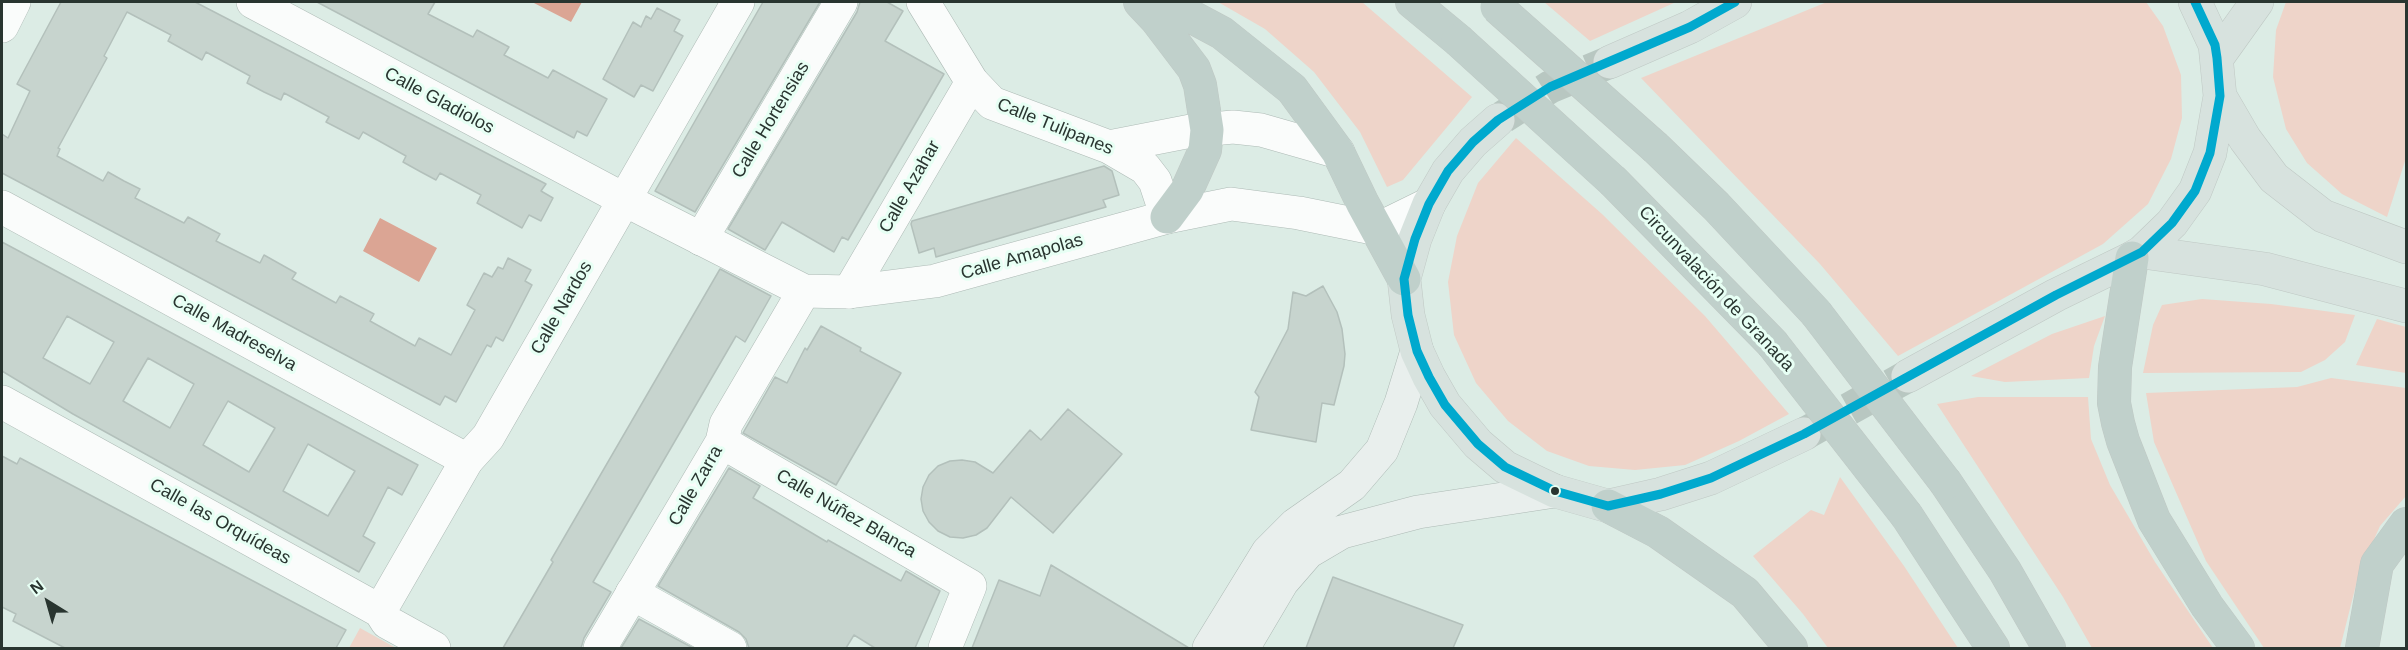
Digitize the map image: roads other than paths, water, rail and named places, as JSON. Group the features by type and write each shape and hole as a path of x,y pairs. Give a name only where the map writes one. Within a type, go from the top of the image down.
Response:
{"highway":[{"path":"1140,2 1194,69 1200,85 1208,130 1205,150 1187,190 1167,217"},
{"path":"1164,2 1222,33 1292,89 1338,152 1404,279"},
{"name":"Circunvalación de Granada","path":"1412,2 1458,40 1614,182 1772,343 1907,516 1993,648"},
{"path":"1494,4 1656,148 1716,206 1816,313 1946,483 2005,571 2049,648"},
{"path":"2137,255 2115,367 2114,403 2118,423 2154,519 2208,606 2238,648"},
{"path":"1608,506 1658,532 1745,593 1791,648"},
{"path":"2362,648 2377,564 2406,524"}],"main road":[{"path":"1610,62 1690,27 1735,2"},
{"path":"1908,376 2056,295 2137,255 2172,224 2194,191 2210,153 2220,96 2215,45 2195,2"},
{"path":"2217,58 2257,2"},
{"path":"2220,96 2245,140 2274,178 2323,216 2406,247"},
{"path":"1498,120 1473,142 1448,171 1429,204 1415,239 1404,279 1408,315 1417,351 1428,377 1446,405 1478,444 1505,467 1555,491 1608,506 1661,494 1711,478 1804,434"},
{"path":"2137,255 2265,269 2406,306"},
{"path":"1209,648 1268,552 1295,525 1352,485 1382,450 1417,351"},
{"path":"1243,648 1282,582 1308,552 1342,532 1418,512 1555,491"}],"street":[{"path":"2,26 15,2"},
{"name":"Calle Gladiolos","path":"253,2 625,200"},
{"name":"Calle Nardos","path":"380,611 467,460 488,437 738,2"},
{"name":"Calle Hortensias","path":"701,239 841,2"},
{"name":"Calle Tulipanes","path":"923,2 972,82 992,103 1109,147 1150,172 1167,217"},
{"name":"Calle Azahar","path":"849,292 972,82"},
{"path":"1109,147 1233,127 1262,130 1338,152"},
{"name":"Calle Amapolas","path":"625,200 804,291 849,292 935,281 1167,217 1231,204 1299,213 1378,230"},
{"path":"1378,230 1429,204"},
{"name":"Calle Madreselva","path":"2,207 467,460"},
{"name":"Calle Zarra","path":"600,648 722,442 726,424 804,291"},
{"name":"Calle las Orquídeas","path":"2,402 380,611 387,622 434,648"},
{"name":"Calle Núñez Blanca","path":"722,442 970,586 945,648"},
{"path":"632,594 730,648"}],"tunnel":[{"path":"1503,117 1550,87 1610,62"},
{"path":"1806,433 1908,376"}]}
